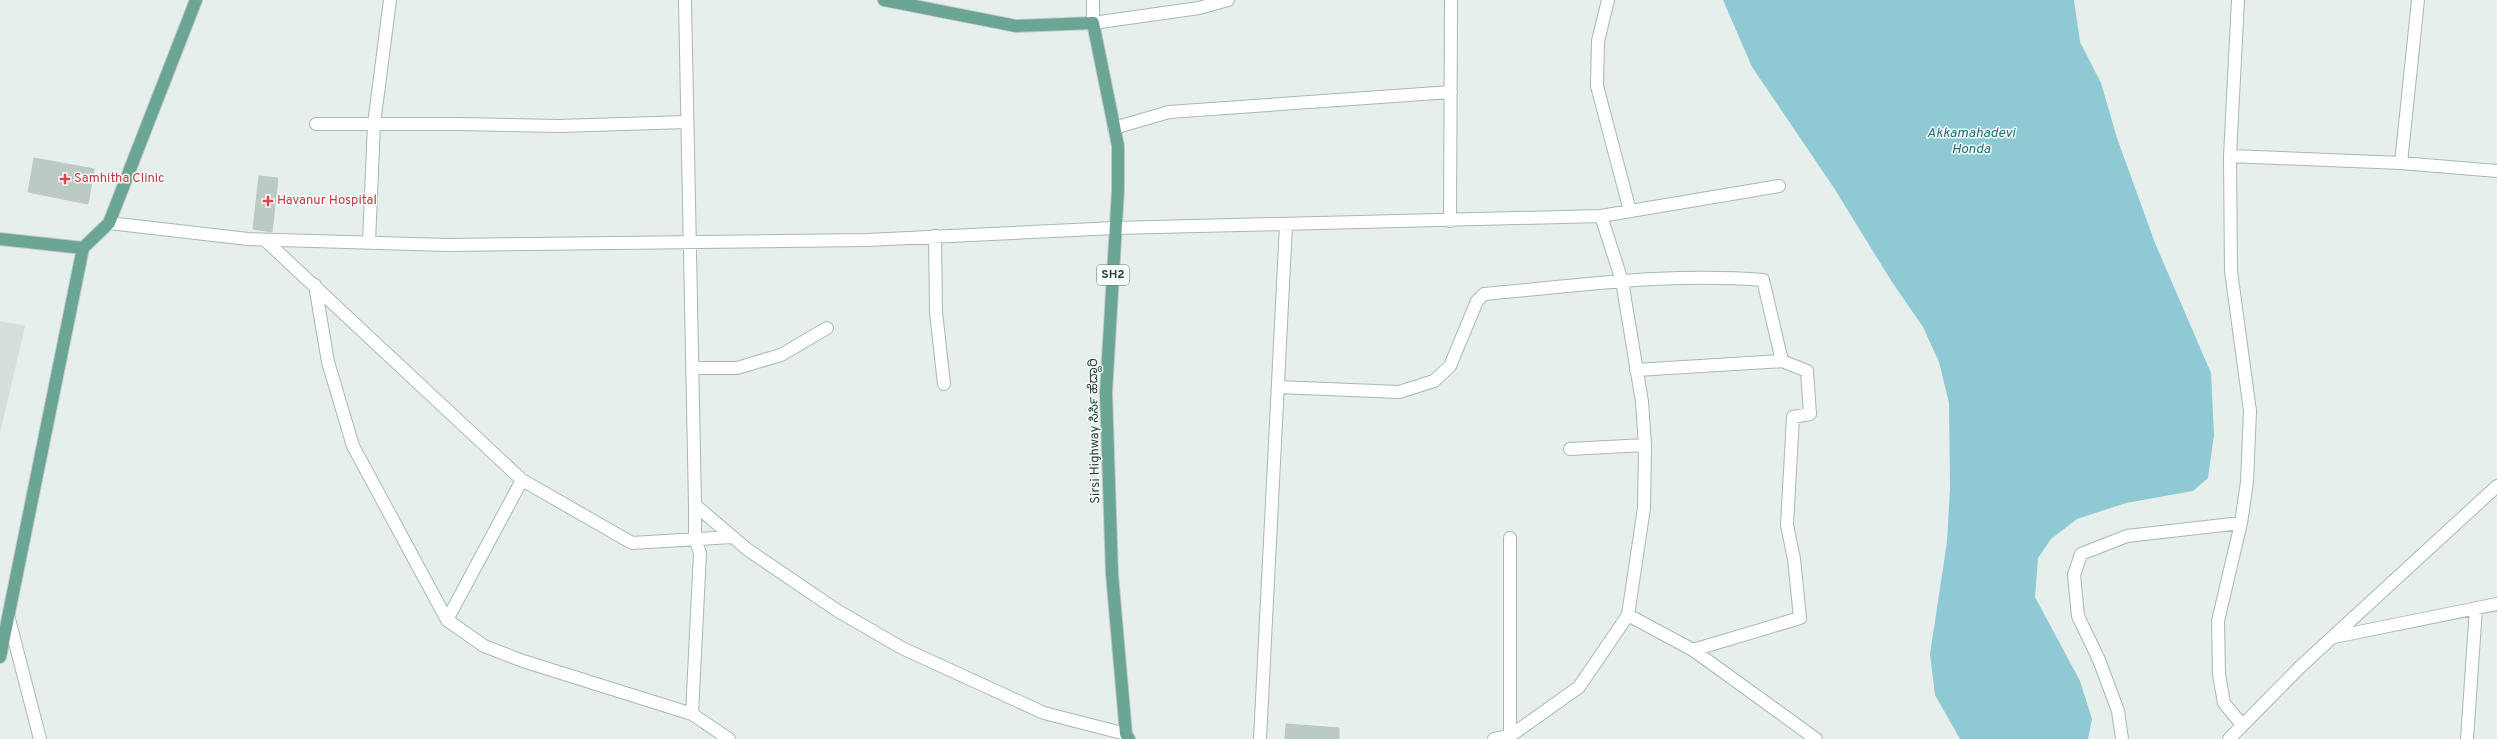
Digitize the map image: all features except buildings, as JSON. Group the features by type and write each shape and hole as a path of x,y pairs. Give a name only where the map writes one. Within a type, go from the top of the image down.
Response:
{"main road":[{"path":"0,657 9,619 83,248 109,223 196,0"},
{"path":"884,0 1016,26 1093,23"},
{"name":"Sirsi Highway ಸಿರ್ಸಿ ಹೆದ್ದಾರಿ","path":"1093,23 1118,146 1118,190 1106,393 1112,574 1127,736"},
{"path":"0,238 83,248"}],"street":[{"path":"369,242 374,124 390,0"},
{"path":"685,0 695,539 700,553 692,714"},
{"path":"1093,0 1093,23 1200,8 1228,0"},
{"path":"1450,221 1451,0"},
{"path":"1608,0 1598,41 1598,86 1630,211"},
{"path":"2238,0 2230,156 2231,271 2250,411 2247,482 2241,522 2218,621 2219,674 2224,703 2242,725"},
{"path":"2401,163 2418,0"},
{"path":"1114,128 1169,112 1451,92"},
{"path":"316,124 559,126 687,122"},
{"path":"2230,156 2401,163 2497,171"},
{"path":"109,223 265,240 447,245 690,242 935,236 1115,228 1450,221 1601,216 1779,186"},
{"path":"1494,739 1510,736 1579,687 1628,614 1644,508 1645,445 1636,370 1622,281 1601,216"},
{"path":"1260,739 1286,225"},
{"path":"935,236 936,312 944,384"},
{"path":"265,240 315,285 522,480 632,543 732,537"},
{"path":"1278,387 1399,392 1434,381 1450,366 1477,301 1484,294 1666,277 1728,277 1763,280 1782,361"},
{"path":"315,285 328,362 353,446 447,620 484,646 523,661 692,714 729,739"},
{"path":"692,368 737,368 781,355 828,328"},
{"path":"1636,370 1782,361 1808,371 1810,414 1793,417 1787,525 1794,559 1800,618 1693,650"},
{"path":"1570,450 1645,445"},
{"path":"447,620 522,480"},
{"path":"2229,739 2333,637 2497,486"},
{"path":"695,506 732,537 838,611 902,648 1044,713 1127,736"},
{"path":"2122,739 2118,711 2099,660 2078,616 2074,575 2081,554 2127,536 2241,522"},
{"path":"1510,538 1510,736"},
{"path":"2333,637 2497,604"},
{"path":"2467,739 2476,608"},
{"path":"1628,614 1693,650 1816,739"},
{"path":"9,619 40,739"}],"shaded area":[{"path":"0,321 25,326 0,433"}],"water":[{"name":"Akkamahadevi Honda","path":"1723,0 2074,0 2080,42 2101,83 2117,138 2155,243 2211,373 2214,435 2208,478 2193,491 2126,503 2077,519 2051,539 2038,558 2035,597 2080,681 2092,719 2088,739 1960,739 1935,695 1930,654 1947,542 1950,488 1949,403 1939,362 1923,327 1892,282 1834,188 1752,67"}],"place":[{"name":"Samhitha Clinic","path":"65,179"},
{"name":"Havanur Hospital","path":"268,201"}]}
